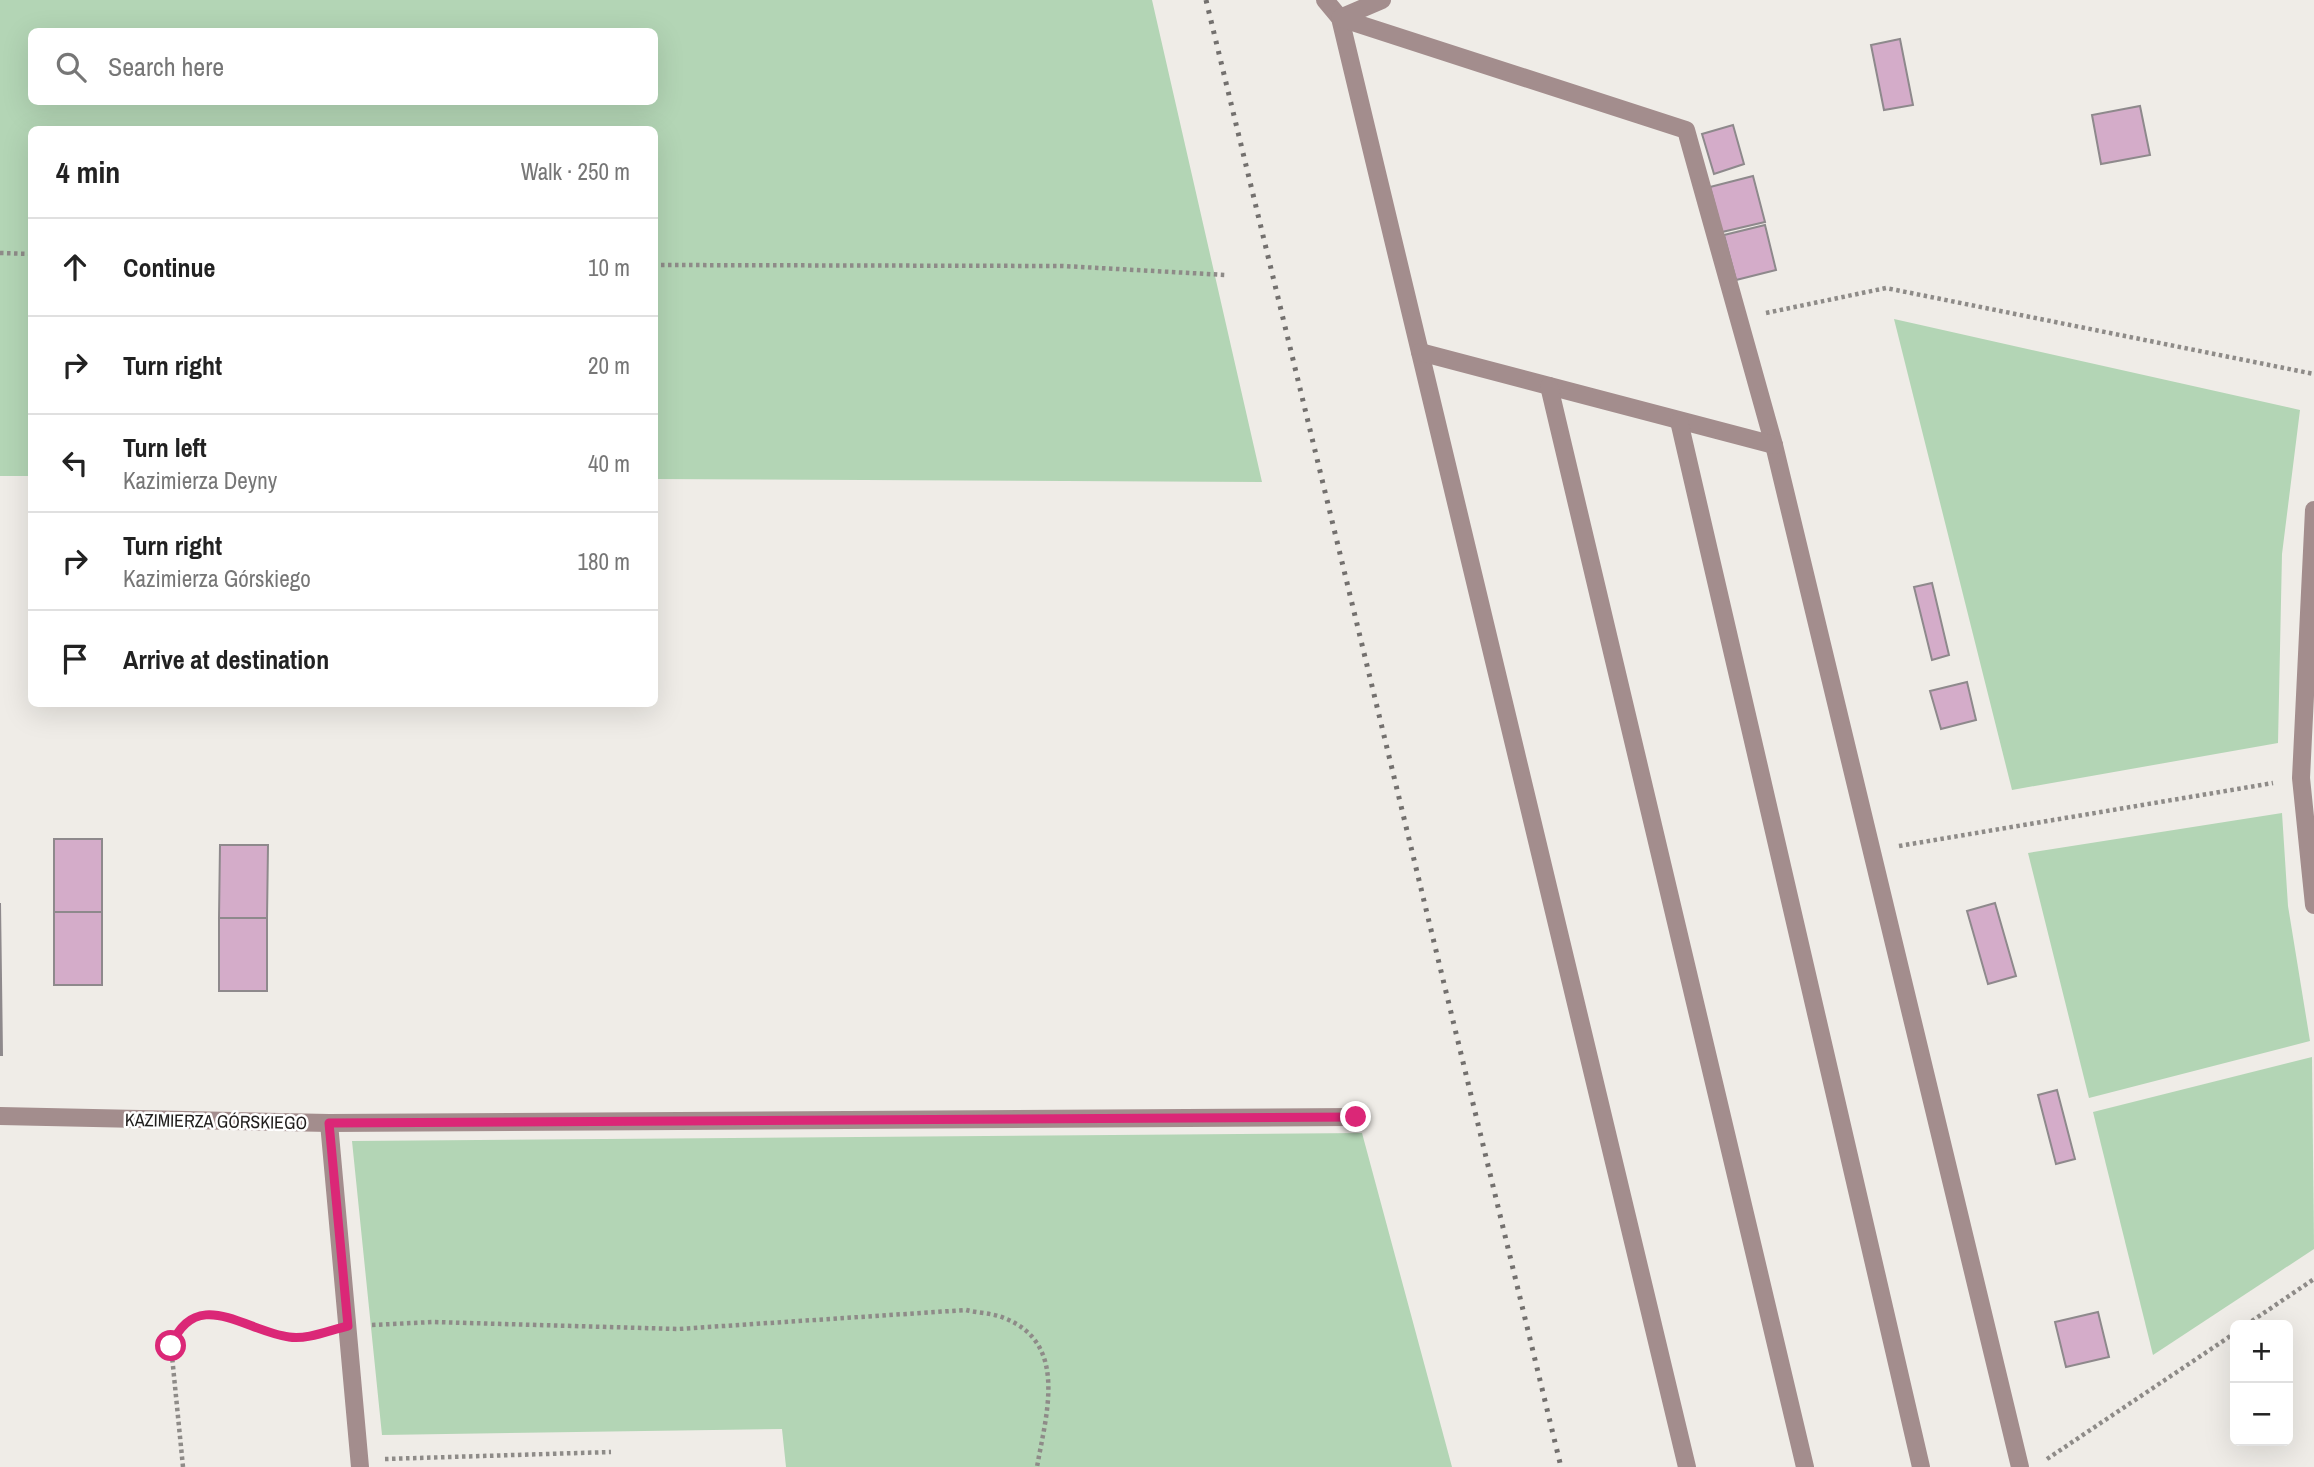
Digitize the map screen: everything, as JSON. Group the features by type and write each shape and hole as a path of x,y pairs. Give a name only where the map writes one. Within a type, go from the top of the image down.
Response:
{"street":[{"path":"1325,0 1340,18 1687,1467"},
{"path":"1340,18 1382,0"},
{"path":"1340,18 1686,130 1773,445 1874,850 2020,1467"},
{"path":"1420,352 1773,445"},
{"path":"1549,386 1805,1467"},
{"path":"1679,421 1921,1467"},
{"path":"2314,510 2301,778 2314,905"},
{"name":"KAZIMIERZA GÓRSKIEGO","path":"0,1116 329,1123 1356,1117"},
{"path":"329,1123 360,1464"}],"path":[{"path":"0,253 28,254"},
{"path":"658,265 1063,266 1226,275"},
{"path":"1740,319 1886,288 2314,374"},
{"path":"1874,850 2301,778"},
{"path":"2253,1320 2314,1279"},
{"path":"183,1467 171,1346 178,1330 192,1317 214,1313 290,1337 348,1326 433,1322 678,1329 966,1310 1004,1318 1029,1334 1044,1354 1050,1378 1037,1467"},
{"path":"2035,1467 2230,1336"},
{"path":"360,1464 611,1452"}],"green space":[{"path":"0,0 1152,0 1262,482 658,479 658,126 28,126 28,476 0,476"},
{"path":"1894,319 2300,410 2282,554 2278,743 2012,790"},
{"path":"2282,813 2288,906 2310,1041 2089,1098 2028,853"},
{"path":"2312,1057 2314,1249 2153,1355 2093,1112"},
{"path":"1362,1133 1452,1467 786,1467 782,1429 382,1435 352,1141"}],"building":[{"path":"1900,39 1913,105 1884,110 1871,45"},
{"path":"2140,106 2150,155 2101,164 2092,115"},
{"path":"1733,125 1744,164 1714,174 1702,134"},
{"path":"1753,176 1765,222 1722,232 1710,187"},
{"path":"1765,225 1776,270 1736,280 1724,235"},
{"path":"1932,583 1949,655 1932,660 1914,587"},
{"path":"1967,682 1976,720 1941,729 1930,691"},
{"path":"54,839 102,839 102,912 54,912"},
{"path":"220,845 268,845 267,918 219,918"},
{"path":"0,903 2,1055 0,1055"},
{"path":"1995,903 2016,976 1988,984 1967,911"},
{"path":"54,912 102,912 102,985 54,985"},
{"path":"219,918 267,918 267,991 219,991"},
{"path":"2057,1090 2075,1159 2056,1164 2038,1095"},
{"path":"2098,1312 2109,1357 2066,1367 2055,1322"}],"railway":[{"path":"1206,0 1561,1467"}],"route":[{"path":"171,1346 178,1330 192,1317 214,1313 290,1337 348,1326 329,1123 1356,1117"}]}
